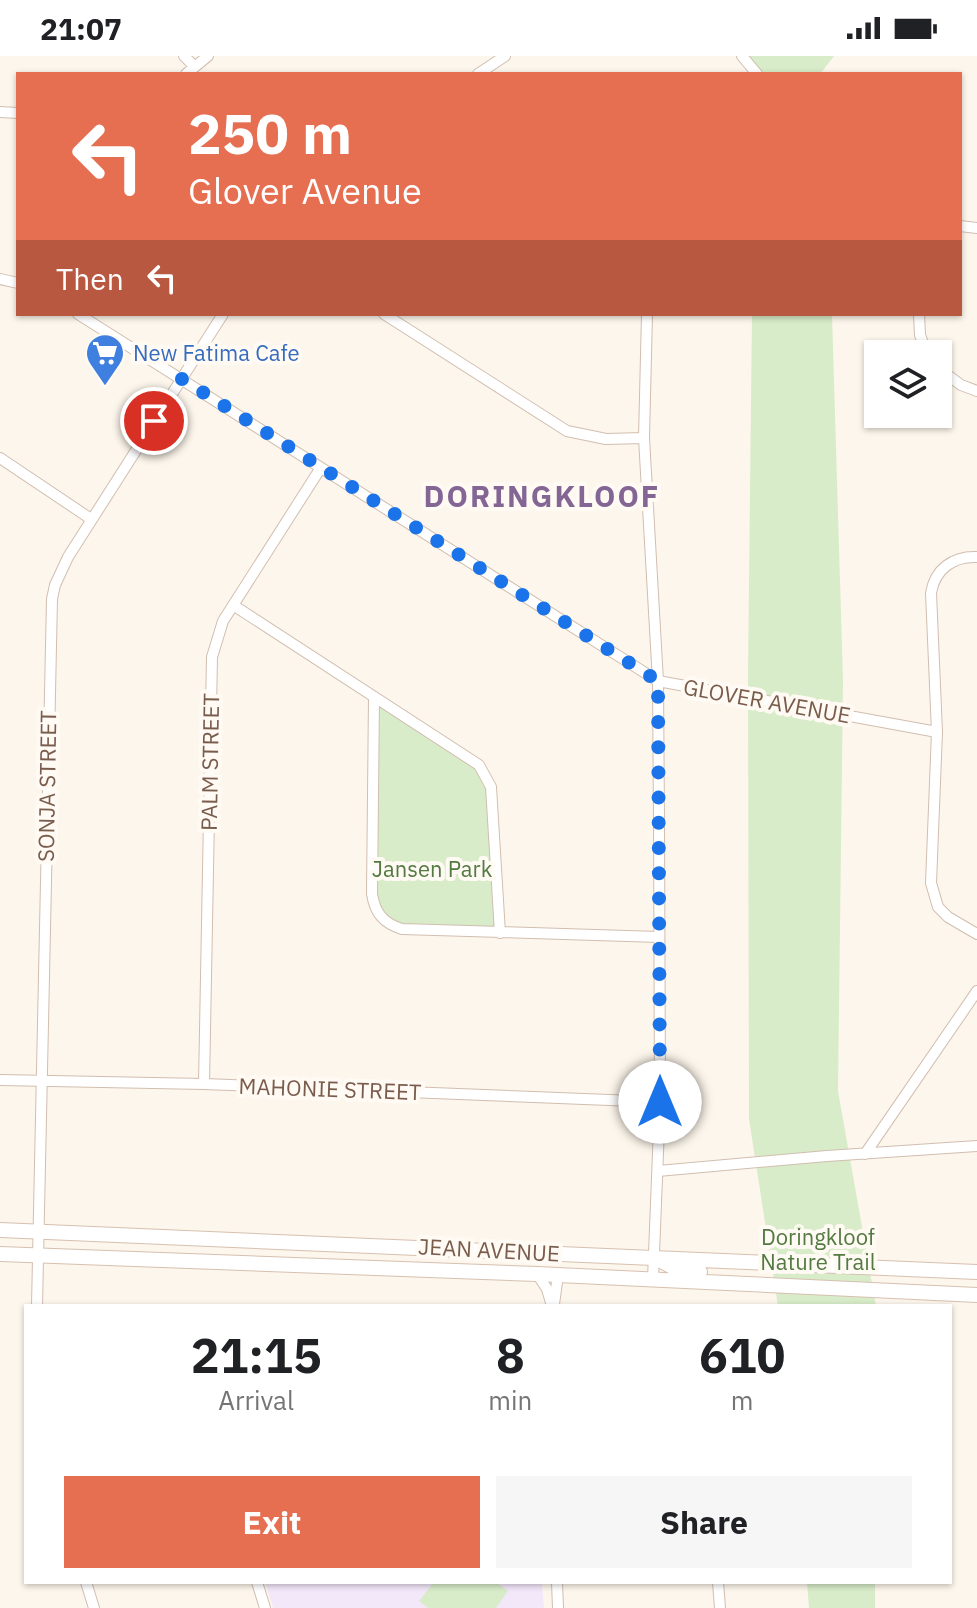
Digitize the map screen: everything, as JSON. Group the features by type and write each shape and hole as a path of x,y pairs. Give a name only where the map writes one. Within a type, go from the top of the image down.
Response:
{"main road":[{"name":"JEAN AVENUE","path":"0,1230 977,1272"},
{"path":"356,1244 369,1253 437,1257 446,1270"},
{"name":"JEAN AVENUE","path":"0,1254 446,1270 977,1295"},
{"path":"654,1257 676,1269 726,1275 747,1284"}],"street":[{"path":"184,56 190,70 208,56"},
{"path":"481,72 505,56"},
{"path":"742,56 755,72"},
{"name":"GLOVER AVENUE","path":"81,316 658,681 937,732"},
{"name":"SONJA STREET","path":"37,1304 52,599 59,574 91,519 222,316"},
{"path":"387,316 567,431 606,439 644,438"},
{"path":"397,322 407,316"},
{"path":"647,316 644,438 658,681 660,1102 653,1279"},
{"path":"919,316 922,340"},
{"path":"952,378 977,391"},
{"path":"0,458 91,519"},
{"name":"PALM STREET","path":"204,1084 212,657 216,638 233,605 320,469"},
{"path":"977,557 957,559 939,572 933,582 931,608 937,732 931,883 938,907 948,917 977,934"},
{"path":"233,605 479,765 487,776 493,804 500,933"},
{"path":"374,697 372,894 380,917 402,929 659,937"},
{"path":"865,1154 977,991"},
{"name":"MAHONIE STREET","path":"0,1080 204,1084 660,1102"},
{"path":"658,1171 977,1146"},
{"path":"537,1274 552,1304"},
{"path":"553,1304 558,1275"},
{"path":"87,1584 94,1608"},
{"path":"258,1584 265,1608"},
{"path":"557,1584 558,1608"},
{"path":"718,1584 720,1608"}],"shaded area":[{"path":"266,1584 542,1584 544,1608 273,1608"}],"green space":[{"path":"749,56 834,56 822,72 750,72"},
{"name":"Doringkloof Nature Trail","path":"752,316 832,316 843,681 838,1091 876,1304 778,1304 749,1119 748,674"},
{"name":"Jansen Park","path":"377,704 479,768 489,790 496,930 402,932 378,920 370,908"},
{"path":"432,1584 499,1584 508,1591 496,1608 428,1608 419,1601"},
{"path":"807,1584 875,1584 875,1608 809,1608"}],"place":[{"name":"New Fatima Cafe","path":"105,387"}],"district":[{"name":"DORINGKLOOF","path":"542,497"}],"route":[{"path":"154,421 182,379 658,681 660,1102"}]}
